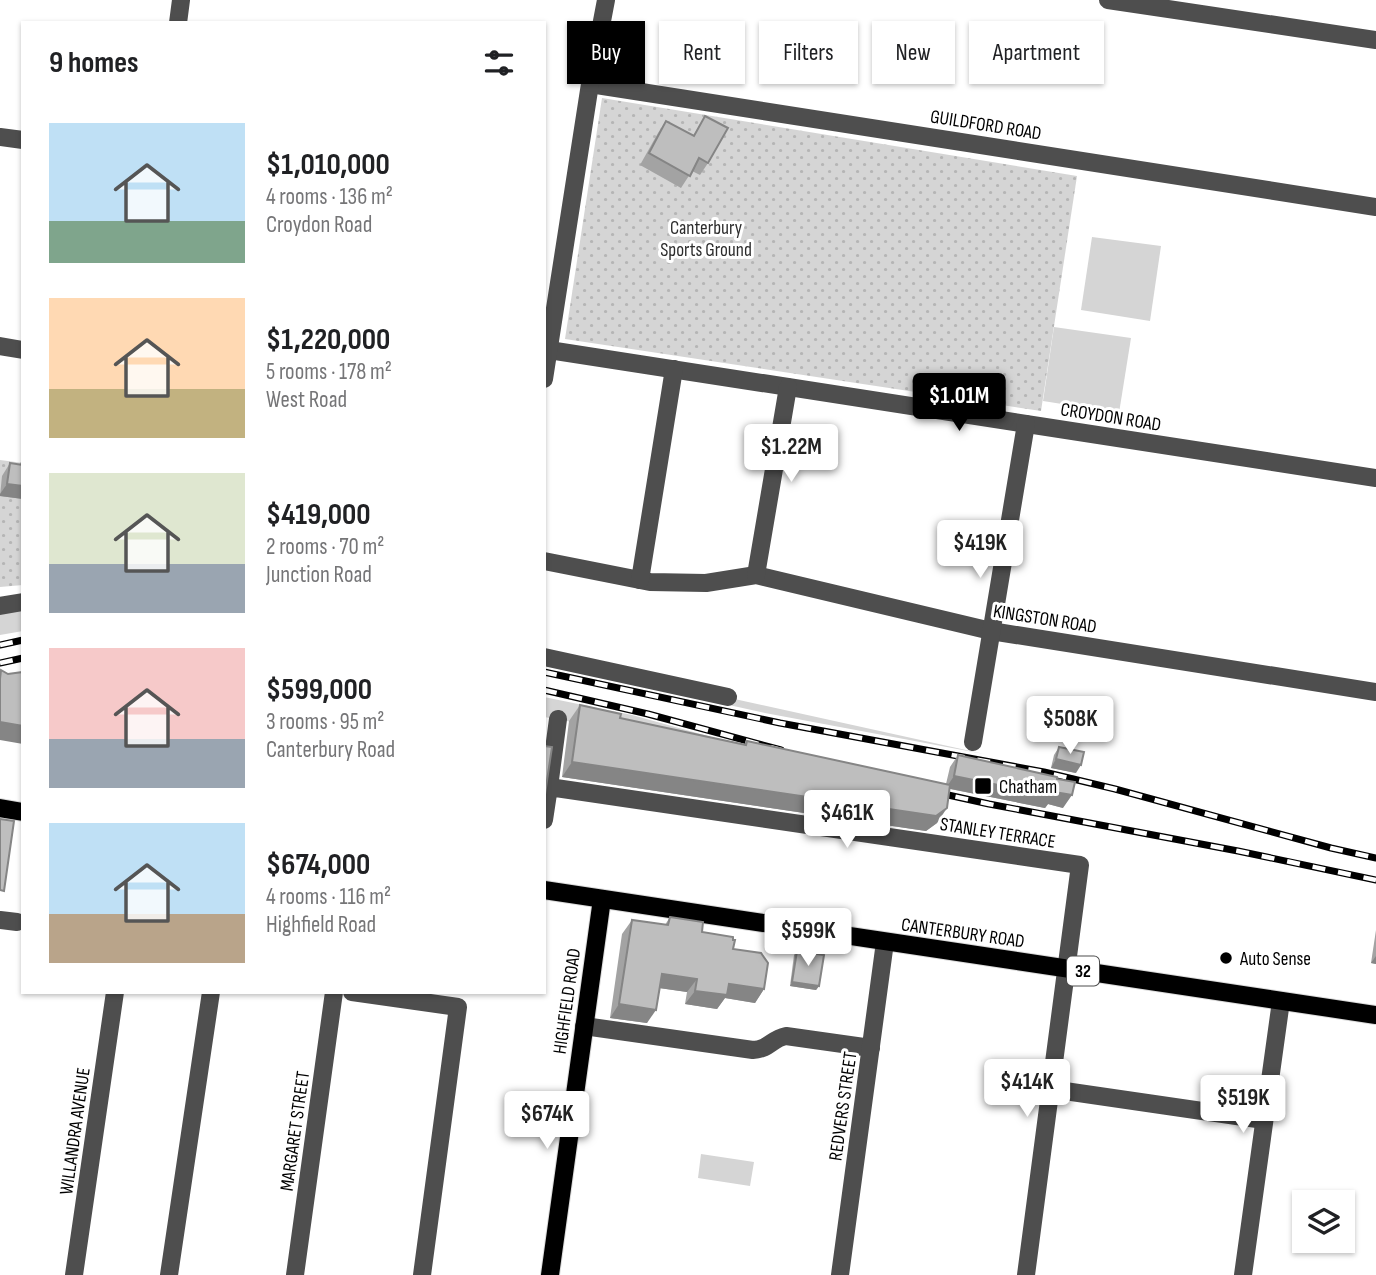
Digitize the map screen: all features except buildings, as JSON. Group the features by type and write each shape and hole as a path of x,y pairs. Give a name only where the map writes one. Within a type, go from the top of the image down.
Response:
{"main road":[{"path":"0,808 21,812"},
{"name":"CANTERBURY ROAD","path":"546,890 1376,1015"},
{"name":"HIGHFIELD ROAD","path":"550,1275 602,899"}],"street":[{"path":"178,21 181,0"},
{"path":"602,21 606,0"},
{"path":"1108,0 1376,40"},
{"path":"546,367 590,84"},
{"name":"GUILDFORD ROAD","path":"590,84 1376,207"},
{"path":"0,137 21,140"},
{"path":"0,346 21,350"},
{"name":"CROYDON ROAD","path":"549,350 1376,478"},
{"path":"640,580 674,369"},
{"path":"757,575 788,387"},
{"path":"974,742 1026,424"},
{"name":"KINGSTON ROAD","path":"546,561 650,582 706,583 757,575 991,631 1376,692"},
{"path":"0,606 21,602"},
{"path":"546,657 728,697"},
{"path":"546,807 558,719"},
{"name":"STANLEY TERRACE","path":"549,787 1080,865 1067,969"},
{"name":"REDVERS STREET","path":"840,1275 885,942"},
{"path":"1026,1275 1067,969"},
{"name":"WILLANDRA AVENUE","path":"74,1275 115,994"},
{"path":"170,1275 211,994"},
{"name":"MARGARET STREET","path":"295,1275 334,994"},
{"path":"366,994 458,1007 422,1275"},
{"path":"1243,1275 1281,1001"},
{"path":"584,1026 752,1050 762,1049 778,1037 786,1035 871,1048"},
{"path":"1051,1089 1264,1120"}],"green space":[{"name":"Canterbury Sports Ground","path":"602,98 1077,176 1041,411 565,339"},
{"path":"1092,237 1161,246 1150,321 1081,310"},
{"path":"1054,327 1131,338 1119,413 1043,401"},
{"path":"0,460 21,463 21,585 0,587"},
{"path":"21,609 21,631 0,635 0,613"},
{"path":"546,657 984,754 765,713 598,676"},
{"path":"546,697 632,715 805,763 546,717"},
{"path":"701,1154 754,1162 750,1186 698,1178"}],"railway":[{"path":"0,645 21,640"},
{"path":"0,663 21,658"},
{"path":"546,672 780,723 1044,772 1376,858"},
{"path":"546,690 648,714 781,750"},
{"path":"930,791 1376,880"}],"place":[{"name":"Chatham","path":"983,786"},
{"name":"Auto Sense","path":"1226,958"}]}
